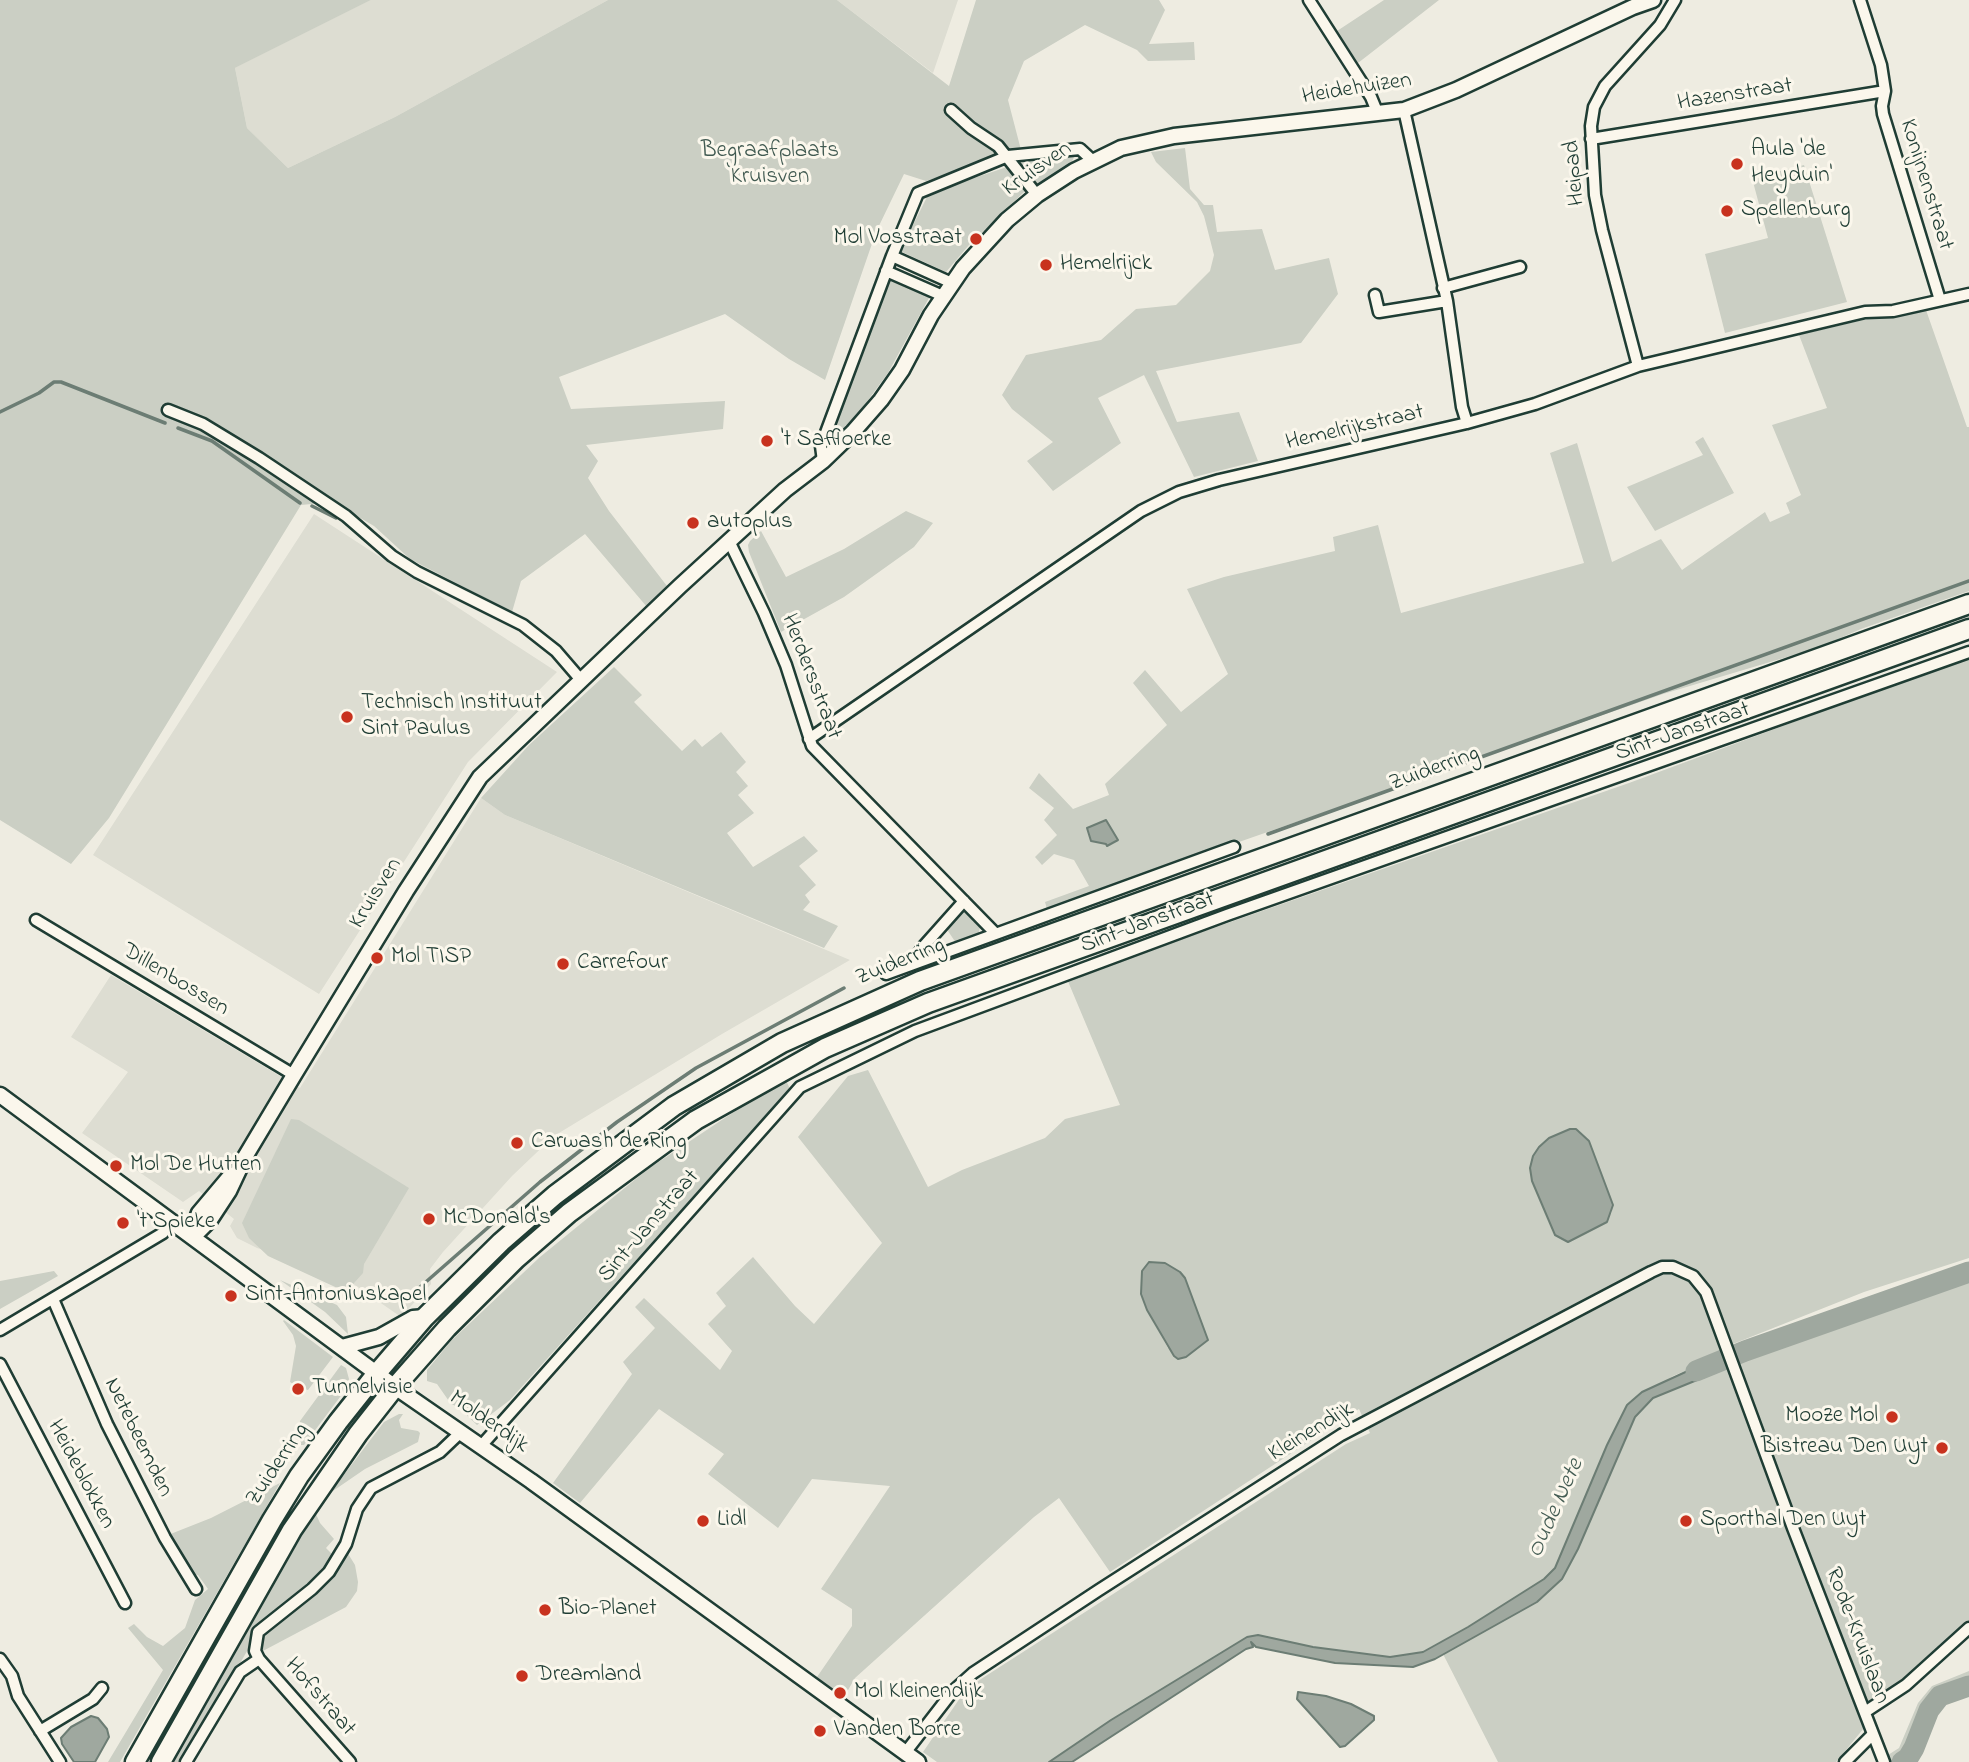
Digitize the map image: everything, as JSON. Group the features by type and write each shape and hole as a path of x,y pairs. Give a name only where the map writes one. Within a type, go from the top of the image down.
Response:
{"highway":[{"name":"Zuiderring","path":"135,1762 244,1566 292,1487 377,1373 425,1317 501,1242 610,1153 705,1087 818,1025 919,981 1969,604"},
{"name":"Zuiderring","path":"161,1762 292,1530 350,1445 395,1387 484,1291 569,1213 696,1120 825,1048 928,1003 1969,629"}],"street":[{"path":"1309,0 1371,97 1378,114"},
{"name":"Heidehuizen","path":"1093,160 1150,140 1404,110 1456,90 1653,0"},
{"name":"Heipad","path":"1638,366 1595,195 1591,139 1594,107 1605,86 1660,25 1675,0"},
{"name":"Konijnenstraat","path":"1860,0 1881,65 1885,91 1883,114 1940,300"},
{"name":"Hazenstraat","path":"1591,139 1885,91"},
{"path":"951,110 971,128 998,146 1037,195"},
{"path":"1404,110 1447,301 1466,423"},
{"name":"Kruisven","path":"194,1236 210,1220 229,1191 245,1157 294,1075 467,794 492,763 729,541 785,490 823,461 881,400 902,370 943,296 987,241 1037,195 1093,160 1080,149 1008,156 918,193 821,446 823,461"},
{"path":"892,256 953,283"},
{"path":"1443,288 1520,267"},
{"path":"887,271 943,296"},
{"name":"Hemelrijkstraat","path":"809,739 1141,511 1179,492 1219,480 1466,423 1535,404 1638,366 1865,312 1893,310 1969,294"},
{"path":"1374,295 1379,312 1447,301"},
{"path":"168,410 203,424 259,458 346,516 392,556 417,572 523,625 556,651 581,680"},
{"name":"Herdersstraat","path":"729,541 786,665 809,739 817,752 995,933"},
{"name":"Sint-Janstraat","path":"481,1446 800,1087 915,1031 1252,906 1969,652"},
{"path":"886,974 1234,847"},
{"path":"913,963 923,947 964,901"},
{"name":"Dillenbossen","path":"36,920 294,1075"},
{"name":"Molderdijk","path":"0,1095 395,1387 481,1446 918,1762"},
{"path":"0,1330 163,1233 172,1221"},
{"name":"Kleinendijk","path":"905,1753 953,1690 973,1673 1099,1590 1341,1435 1651,1272 1673,1267 1693,1276 1706,1292 1734,1366"},
{"name":"Netebeemden","path":"53,1299 107,1424 165,1538 196,1589"},
{"path":"342,1347 379,1337 413,1318 425,1317"},
{"name":"Heideblokken","path":"0,1364 125,1604"},
{"name":"Rode-Kruislaan","path":"1734,1366 1883,1760"},
{"path":"186,1762 240,1672 259,1659 255,1651 258,1632 329,1572 346,1544 363,1498 382,1482 440,1452 461,1432"},
{"path":"1866,1712 1906,1685 1969,1628"},
{"path":"0,1659 12,1676 18,1696 60,1762"},
{"name":"Hofstraat","path":"259,1659 350,1762"},
{"path":"40,1731 93,1699 102,1688"},
{"path":"1845,1762 1873,1734"}],"shaded area":[{"path":"371,0 608,0 395,117 288,168 247,128 235,68"},
{"path":"837,0 958,0 933,73"},
{"name":"Technisch Instituut Sint Paulus","path":"314,514 557,672 468,762 319,994 93,855"},
{"path":"481,798 505,815 850,960 554,1136 512,1176 443,1252 430,1269 431,1284 401,1317 352,1283 237,1238 230,1226 234,1219 199,1191 183,1202 82,1133 128,1072 71,1037 111,975 300,1088"},
{"path":"1106,820 1118,840 1107,846 1091,841 1087,828"},
{"path":"1576,1129 1589,1141 1613,1205 1607,1222 1568,1242 1555,1235 1532,1181 1530,1168 1539,1147 1549,1138"},
{"path":"1149,1262 1165,1263 1185,1278 1208,1340 1186,1357 1178,1359 1174,1356 1147,1310 1141,1294 1142,1271"},
{"path":"1718,1357 1724,1369 1653,1398 1635,1417 1578,1549 1562,1579 1537,1602 1435,1659 1413,1667 1335,1663 1256,1647 1251,1642 1253,1647 1072,1762 1049,1762 1111,1720 1247,1637 1258,1635 1313,1647 1390,1657 1423,1652 1468,1627 1544,1579 1555,1568 1607,1445 1627,1405 1642,1392"},
{"path":"1298,1692 1326,1696 1351,1704 1374,1716 1374,1720 1345,1746 1340,1747 1297,1699"},
{"path":"91,1716 98,1718 107,1729 109,1737 95,1762 74,1762 61,1738 71,1727"}],"green space":[{"name":"Begraafplaats Kruisven","path":"0,0 371,0 235,68 247,128 288,168 395,117 608,0 837,0 949,86 976,0 1159,0 1165,10 1149,44 1194,42 1195,60 1148,61 1137,50 1085,25 1024,61 1008,100 1021,150 926,181 904,174 876,232 825,380 789,359 725,314 559,377 571,409 725,401 723,429 586,445 598,461 588,478 609,511 667,586 647,607 585,534 521,581 512,612 410,559 374,526 333,502 301,505 109,818 71,864 0,820"},
{"path":"1384,0 1439,0 1358,63 1337,31"},
{"path":"1185,148 1190,189 1204,205 1213,205 1217,232 1262,229 1275,270 1329,258 1338,294 1301,343 1156,371 1177,422 1239,412 1258,461 1194,477 1144,375 1098,398 1121,443 1053,491 1027,461 1053,442 1012,409 1002,395 1026,355 1101,340 1136,309 1176,305 1210,271 1214,255 1204,216 1197,202 1156,162 1151,152"},
{"path":"1067,155 1074,157 1071,164 1026,190 969,245 946,272 900,251 929,193 1022,162"},
{"path":"1804,165 1847,302 1725,333 1705,254 1768,238 1752,178"},
{"path":"889,279 930,296 888,373 849,426 835,437 831,430"},
{"path":"1926,310 1969,427 1969,591 1861,629 1817,648 1663,694 1047,909 1045,902 1089,886 1074,860 1054,854 1042,865 1035,857 1057,835 1044,820 1054,808 1029,788 1039,773 1073,809 1109,795 1105,784 1167,725 1133,683 1145,670 1181,712 1228,674 1187,589 1224,577 1335,551 1333,537 1378,525 1401,613 1584,563 1550,453 1577,443 1612,562 1661,539 1682,570 1765,512 1770,522 1790,513 1786,503 1801,495 1772,425 1827,408 1799,335 1876,317 1895,317"},
{"path":"1703,437 1734,493 1655,531 1627,487 1703,455 1695,442"},
{"path":"906,511 933,523 914,547 844,597 781,632 749,552 750,541 761,531 786,577 844,549"},
{"path":"1969,657 1969,1258 1864,1292 1733,1344 1718,1357 1673,1376 1627,1405 1607,1445 1555,1568 1544,1579 1468,1627 1422,1652 1390,1657 1313,1647 1258,1635 1247,1637 1111,1720 1049,1762 937,1762 923,1752 960,1698 978,1681 1346,1444 1370,1433 1359,1409 1110,1572 1059,1498 1034,1517 855,1678 844,1697 817,1677 852,1626 852,1609 821,1589 890,1486 812,1479 778,1528 708,1474 724,1454 659,1409 580,1503 553,1483 632,1374 623,1362 655,1328 635,1307 644,1298 720,1370 732,1351 708,1324 726,1306 716,1293 753,1257 814,1324 882,1243 798,1137 848,1076 868,1070 928,1187 962,1170 1045,1138 1065,1119 1120,1105 1067,979 1629,783","holes":["1570,1129 1589,1141 1613,1205 1611,1214 1554,1235 1532,1181 1539,1147 1549,1138","1180,1272 1185,1278 1208,1340 1168,1348 1141,1294"]},
{"path":"614,667 642,695 634,702 682,751 695,739 702,747 721,732 746,762 736,772 748,786 738,795 754,813 727,833 753,867 804,836 818,851 799,866 816,885 805,895 810,902 803,910 838,926 824,948 505,815 481,798 529,745"},
{"path":"970,911 981,924 978,935 956,943 948,931 949,926 962,912"},
{"path":"785,1078 790,1089 510,1400 477,1425 451,1404 437,1384 427,1381 427,1370 451,1341 540,1257 648,1169"},
{"path":"291,1119 299,1120 409,1188 364,1264 363,1273 346,1292 268,1256 249,1238 242,1223"},
{"path":"54,1271 58,1276 0,1309 0,1281"},
{"path":"280,1280 337,1305 346,1317 348,1334 325,1312"},
{"path":"1969,1281 1969,1622 1903,1683 1871,1704 1864,1728 1836,1762 1498,1762 1443,1654 1537,1602 1578,1549 1635,1417 1653,1398 1724,1369"},
{"path":"284,1320 333,1357 308,1390 290,1382 296,1346"},
{"path":"341,1365 346,1368 349,1379 345,1393 304,1445 301,1445 298,1434 300,1421"},
{"path":"403,1414 399,1420 401,1428 420,1433 418,1442 365,1469 330,1493 384,1422"},
{"path":"280,1483 120,1762 108,1762 163,1670 128,1628 134,1624 147,1637 163,1646 185,1628 195,1600 208,1589 198,1575 192,1574 168,1535 211,1518"},
{"path":"315,1512 320,1523 334,1539 326,1548 335,1557 311,1583 254,1630 250,1646 183,1762 174,1762"},
{"path":"347,1552 355,1565 358,1582 357,1591 346,1607 261,1652 265,1630 319,1589"},
{"path":"1969,1671 1969,1686 1940,1696 1929,1710 1908,1758 1902,1762 1891,1762 1888,1755 1899,1748 1918,1703 1932,1686"}],"waterway":[{"path":"0,412 39,393 54,382 61,382 165,423"},
{"path":"178,428 212,441 300,503"},
{"path":"312,506 336,518"},
{"path":"1268,834 1969,581"},
{"path":"411,1295 540,1182 617,1122 696,1068 844,988"},
{"name":"Oude Nete","path":"1696,1371 1969,1272"},
{"path":"1902,1762 1914,1748 1929,1710 1940,1696 1969,1686"}],"place":[{"name":"Aula 'de Heyduin'","path":"1737,164"},
{"name":"Spellenburg","path":"1727,211"},
{"name":"Mol Vosstraat","path":"976,239"},
{"name":"Hemelrijck","path":"1046,265"},
{"name":"'t Saffloerke","path":"767,441"},
{"name":"autoplus","path":"693,523"},
{"name":"Technisch Instituut Sint Paulus","path":"347,717"},
{"name":"Mol TISP","path":"377,958"},
{"name":"Carrefour","path":"563,964"},
{"name":"Carwash de Ring","path":"517,1143"},
{"name":"Mol De Hutten","path":"116,1166"},
{"name":"McDonald's","path":"429,1219"},
{"name":"'t Spieke","path":"123,1223"},
{"name":"Sint-Antoniuskapel","path":"231,1296"},
{"name":"Tunnelvisie","path":"298,1389"},
{"name":"Mooze Mol","path":"1892,1417"},
{"name":"Bistreau Den Uyt","path":"1942,1448"},
{"name":"Lidl","path":"703,1521"},
{"name":"Sporthal Den Uyt","path":"1686,1521"},
{"name":"Bio-Planet","path":"545,1610"},
{"name":"Dreamland","path":"522,1676"},
{"name":"Mol Kleinendijk","path":"840,1693"},
{"name":"Vanden Borre","path":"820,1731"}]}
